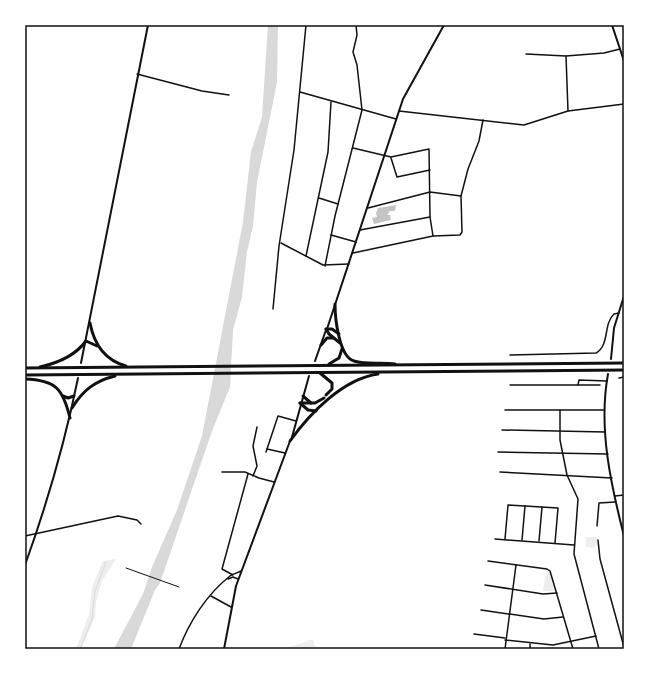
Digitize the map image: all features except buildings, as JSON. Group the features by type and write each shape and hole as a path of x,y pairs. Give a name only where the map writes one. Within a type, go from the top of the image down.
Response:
{"highway":[{"path":"325,365 338,360 342,347 335,318 335,304"},
{"path":"90,323 97,346"},
{"path":"326,329 334,330 340,336"},
{"path":"326,329 335,338 347,356 353,361 410,366"},
{"path":"321,345 327,338 335,338"},
{"path":"32,368 62,360 75,352 86,341 97,346 113,361 132,367"},
{"path":"25,368 284,365 410,366 624,363"},
{"path":"25,375 624,370"},
{"path":"300,403 313,404 332,389 332,383 318,372"},
{"path":"290,442 303,424 316,411 353,381 365,376 392,372"},
{"path":"72,408 83,392 93,384 101,380 127,374"},
{"path":"25,379 48,382 55,386 63,396 70,418"},
{"path":"63,396 68,398 74,396"},
{"path":"303,396 307,401 313,404"},
{"path":"300,403 308,410 316,411"}],"street":[{"path":"81,363 148,25"},
{"path":"273,309 280,243 294,150 306,25"},
{"path":"325,266 338,204 362,110 358,69 353,52 357,35 356,25"},
{"path":"315,361 353,253 403,99 444,25"},
{"path":"612,25 624,61"},
{"path":"526,54 566,56 604,53 620,49"},
{"path":"566,56 568,111"},
{"path":"138,74 202,91 229,95"},
{"path":"300,92 331,102 396,119"},
{"path":"306,256 329,146 331,102"},
{"path":"399,111 526,125 568,111 624,104"},
{"path":"353,253 433,236 460,235 462,232 461,196 468,169 479,141 483,120"},
{"path":"353,148 391,157 429,149 430,217 433,236"},
{"path":"391,157 397,177 430,170"},
{"path":"368,208 430,192 461,196"},
{"path":"319,198 338,204"},
{"path":"360,230 430,217"},
{"path":"331,235 356,242"},
{"path":"280,243 325,266 349,264"},
{"path":"611,358 614,328 624,296"},
{"path":"510,354 596,353 602,347 610,319 614,314 619,313"},
{"path":"608,374 604,410 605,432 616,502 624,536"},
{"path":"225,649 231,608 238,579 290,442 309,376"},
{"path":"25,565 37,532 70,418 78,378"},
{"path":"619,378 624,378"},
{"path":"578,385 579,380 607,381"},
{"path":"510,385 600,385"},
{"path":"505,410 604,410"},
{"path":"560,410 559,431 567,475 578,499 574,557 599,649"},
{"path":"286,453 267,450 278,416 296,421"},
{"path":"253,476 257,466 253,446 257,426"},
{"path":"502,430 605,432"},
{"path":"498,452 608,454"},
{"path":"222,472 242,472 276,482"},
{"path":"500,472 612,478"},
{"path":"233,575 222,569 248,474"},
{"path":"615,496 624,495"},
{"path":"597,526 599,503 616,502"},
{"path":"505,539 508,505 558,508 555,543"},
{"path":"522,541 525,506"},
{"path":"539,542 542,507"},
{"path":"25,536 37,532 118,516 137,520 140,524"},
{"path":"620,520 624,519"},
{"path":"495,539 574,545"},
{"path":"598,540 600,559 624,647"},
{"path":"488,561 547,569 550,571 573,649"},
{"path":"505,649 508,614 516,565"},
{"path":"179,649 199,611 226,580 241,571"},
{"path":"226,580 233,577 238,579"},
{"path":"485,585 548,594 557,593"},
{"path":"211,596 231,608"},
{"path":"481,610 544,619 564,617"},
{"path":"474,634 530,644 553,645 596,636"},
{"path":"530,644 530,649"}],"path":[{"path":"126,568 180,587"}],"shaded area":[{"path":"268,25 278,25 277,82 257,182 253,226 247,252 242,297 233,330 230,387 212,431 160,583 155,590 131,649 114,649 143,594 152,567 177,510 202,436 243,222 251,152 262,117"},
{"path":"586,537 597,537 597,545 594,546 594,548 586,547"},
{"path":"116,559 102,581 96,602 95,617 81,649 76,649 89,614 92,587 103,561"},
{"path":"546,571 550,573 554,591 543,591"},
{"path":"313,639 316,649 285,649"}],"waterway":[{"path":"80,649 92,619 95,591 106,562"}]}
